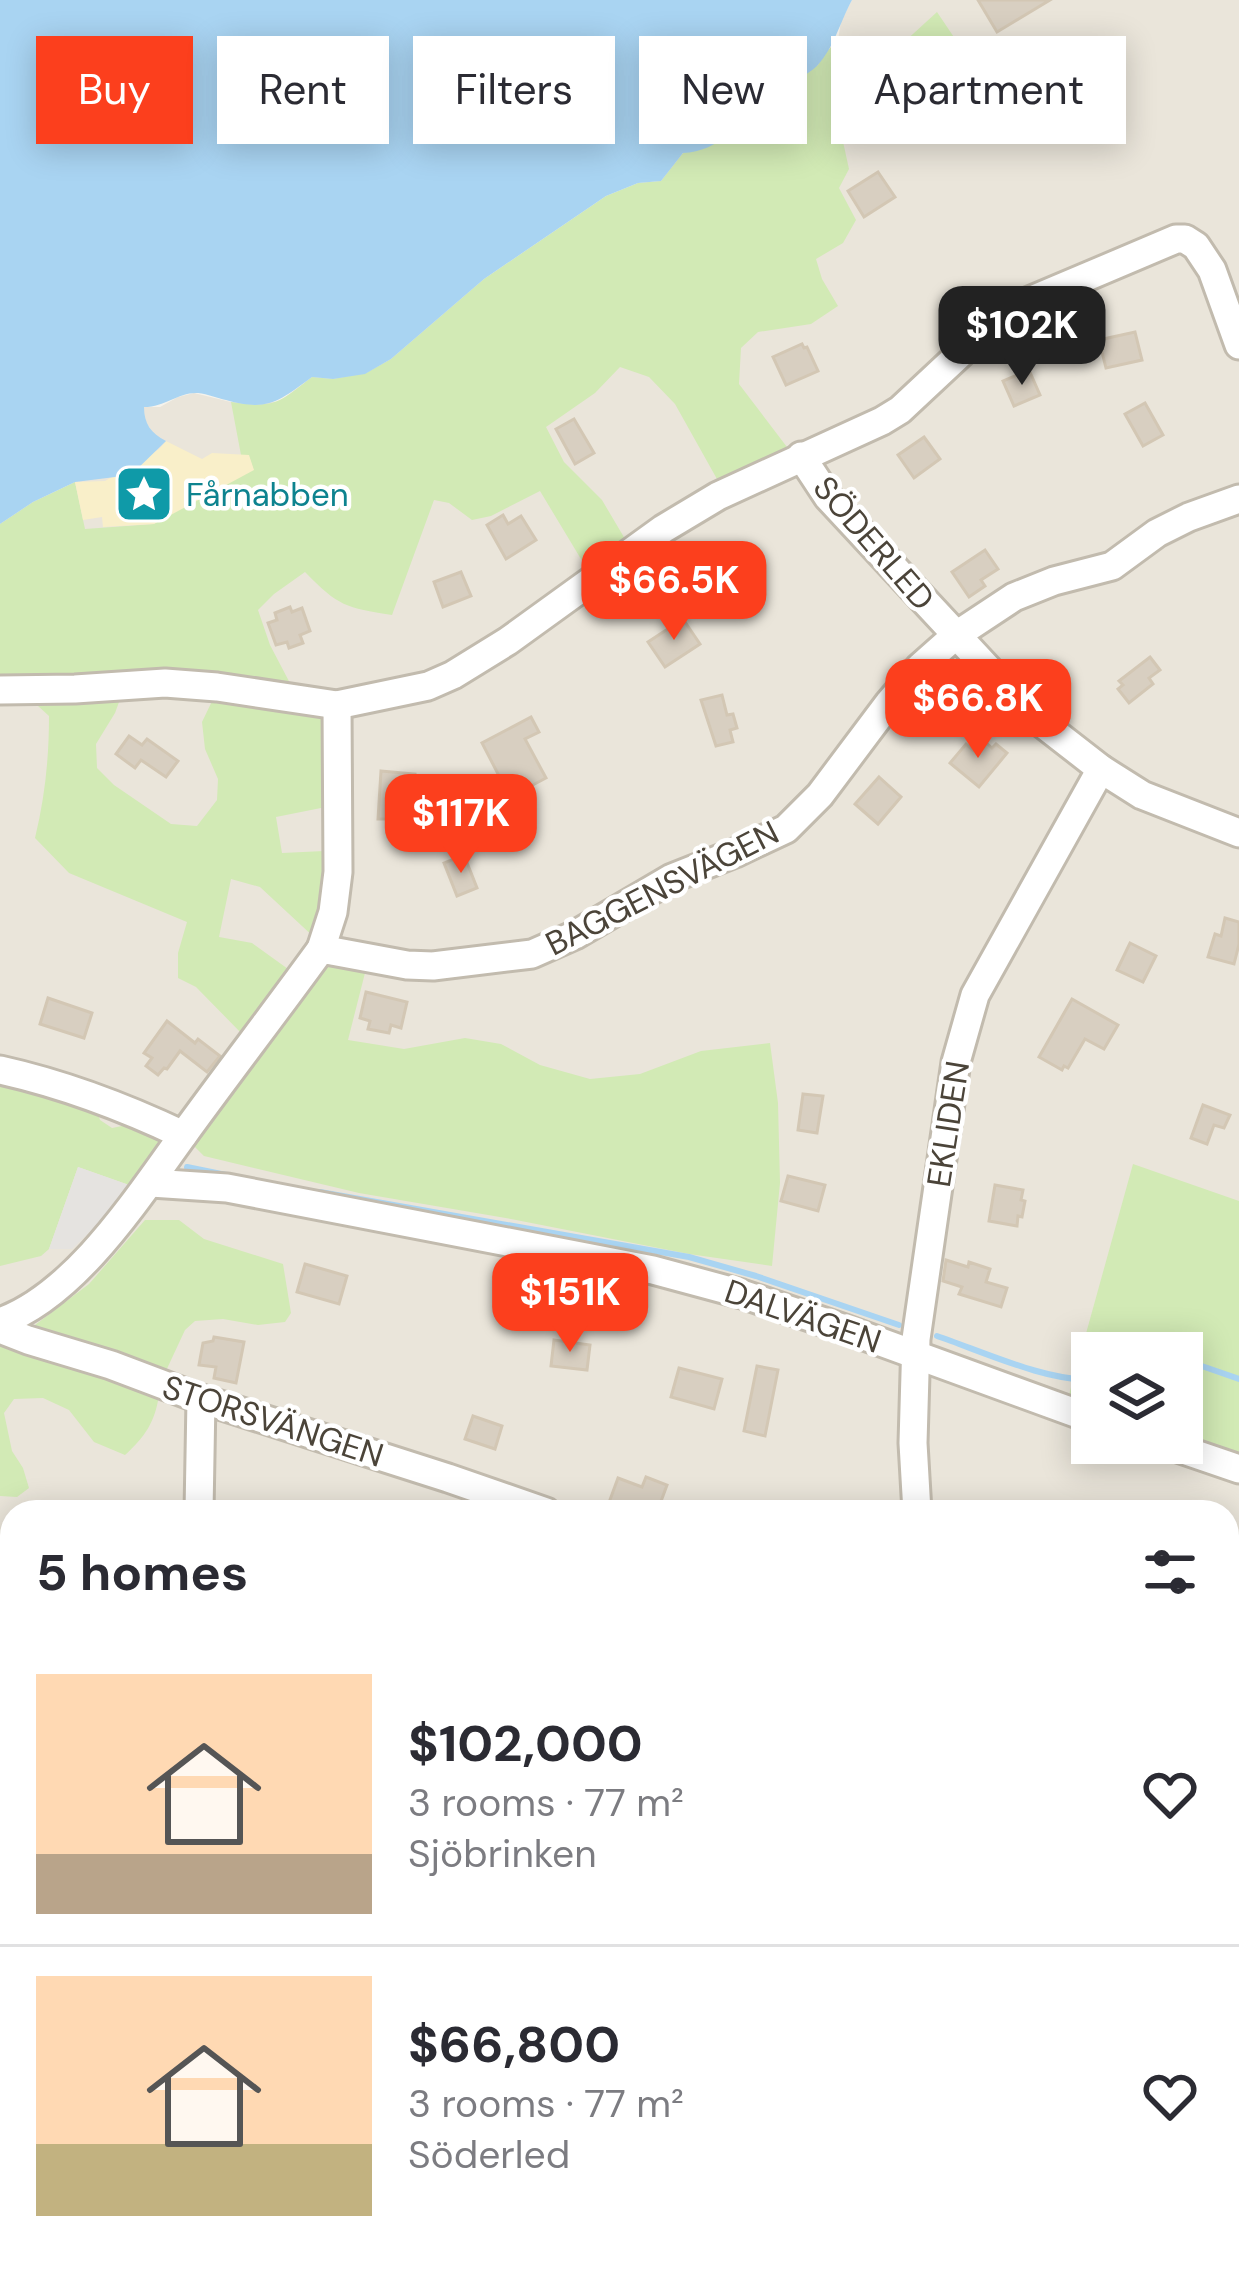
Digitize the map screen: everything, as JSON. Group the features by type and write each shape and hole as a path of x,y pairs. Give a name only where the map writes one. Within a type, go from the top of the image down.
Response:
{"street":[{"path":"0,689 165,683 217,686 337,705 399,694 453,675 718,496 900,410 1006,310 1176,239 1185,239 1205,258 1239,346"},
{"name":"SÖDERLED","path":"801,456 828,497 1029,712 1142,795 1239,833"},
{"name":"BAGGENSVÄGEN","path":"321,949 434,966 532,954 575,935 672,878 785,829 820,794 920,668 955,636 1014,597 1112,566 1157,533 1239,499"},
{"path":"0,1326 78,1267 151,1183 321,949 333,912 338,872 337,705"},
{"name":"EKLIDEN","path":"915,1500 915,1354 946,1119 968,1015 993,961 1101,769"},
{"path":"0,1070 43,1079 183,1135"},
{"name":"DALVÄGEN","path":"151,1183 227,1188 653,1270 742,1294 1071,1411"},
{"name":"STORSVÄNGEN","path":"0,1326 28,1340 201,1399 511,1500"},
{"path":"199,1500 201,1399"},
{"path":"1203,1457 1239,1469"}],"shaded area":[{"path":"852,0 1239,0 1239,1500 0,1500 0,524 153,434 143,407 160,407 194,393 231,402 279,402 312,377 365,374 391,359 484,279 638,183 661,181 676,159 699,144 807,144 807,73 831,48 831,144 1126,144 1126,36 839,36 841,21"},
{"path":"78,1167 129,1185 72,1249 49,1249"}],"green space":[{"path":"937,12 953,36 911,36"},
{"path":"831,47 831,144 844,144 849,169 839,188 856,220 843,243 816,259 838,306 811,324 758,332 741,348 739,384 790,451 722,488 675,404 649,377 620,367 595,393 546,427 564,462 602,500 628,544 590,574 540,491 491,516 472,520 449,503 434,500 392,615 344,604 305,572 258,610 292,687 123,691 96,744 97,768 171,824 197,826 217,800 218,779 205,749 202,722 216,693 323,707 331,806 276,817 282,853 324,851 328,866 316,939 260,887 231,879 219,937 252,943 295,974 246,1038 196,987 178,978 178,953 187,922 69,873 35,838 46,777 49,716 14,684 0,684 0,524 75,482 85,529 154,524 249,455 241,455 231,402 267,404 312,377 366,373 391,359 484,279 606,196 638,183 661,181 683,153 706,144 807,144 807,72"},
{"path":"330,963 366,969 348,1040 404,1049 465,1038 501,1044 540,1065 590,1079 640,1074 701,1051 770,1043 778,1103 780,1183 772,1266 359,1193 204,1156 191,1143"},
{"path":"0,1080 97,1111 100,1120 112,1128 137,1123 161,1137 161,1144 151,1163 129,1185 78,1167 49,1249 41,1256 0,1266"},
{"path":"1133,1164 1239,1201 1239,1462 1203,1449 1203,1332 1086,1332"},
{"path":"145,1220 179,1220 204,1239 283,1264 291,1313 285,1322 195,1321 185,1330 165,1373 27,1331 89,1284"},
{"path":"0,1344 159,1395 148,1428 125,1455 94,1442 69,1410 43,1398 14,1399 4,1413 12,1451 29,1488 17,1497 0,1496"}],"sand":[{"name":"Fårnabben","path":"166,441 202,459 212,453 249,455 254,470 154,524 103,527 102,517 83,520 75,482 105,481"}],"water":[{"path":"0,0 852,0 831,36 828,51 807,73 807,36 639,36 639,144 714,144 683,153 661,181 638,183 606,196 484,279 391,359 365,374 312,377 263,404 198,393 144,407 149,427 166,441 131,475 75,482 0,524"}],"building":[{"path":"978,0 1050,0 997,32"},
{"path":"878,172 895,197 864,217 848,191"},
{"path":"1135,332 1142,360 1106,368 1099,340"},
{"path":"802,344 818,371 786,385 773,357"},
{"path":"1029,370 1040,395 1014,406 1003,381"},
{"path":"1145,403 1163,435 1143,446 1125,414"},
{"path":"574,419 594,453 575,464 556,429"},
{"path":"924,437 940,459 914,478 898,455"},
{"path":"503,515 508,524 521,516 536,540 506,559 487,525"},
{"path":"985,550 998,569 981,580 985,586 969,597 952,572"},
{"path":"461,572 471,596 443,607 434,582"},
{"path":"290,607 292,612 302,608 310,631 300,635 303,643 289,648 287,642 276,645 268,623 277,620 275,613"},
{"path":"683,619 700,644 665,667 648,642"},
{"path":"1150,657 1160,670 1149,678 1153,684 1129,703 1118,689 1123,685 1119,681"},
{"path":"722,695 727,715 733,714 737,728 730,730 733,742 716,746 701,700"},
{"path":"531,717 539,732 525,739 546,778 510,797 482,743"},
{"path":"129,736 142,745 147,739 178,761 166,777 141,760 135,768 116,754"},
{"path":"982,739 1007,753 979,787 950,763 966,744 973,750"},
{"path":"381,771 415,774 412,823 424,823 422,842 408,842 409,832 388,831 389,819 378,819"},
{"path":"879,777 901,797 878,824 855,804"},
{"path":"464,855 477,888 457,896 444,863"},
{"path":"1225,918 1239,922 1234,964 1208,957"},
{"path":"1130,943 1156,956 1143,982 1117,970"},
{"path":"366,992 407,1002 401,1028 391,1025 389,1033 368,1029 370,1021 360,1018"},
{"path":"48,998 92,1013 84,1038 40,1024"},
{"path":"1072,999 1118,1025 1104,1049 1085,1039 1068,1068 1062,1070 1039,1057"},
{"path":"167,1021 220,1056 207,1072 180,1051 158,1075 146,1066 152,1058 144,1053"},
{"path":"803,1094 823,1096 817,1133 798,1130"},
{"path":"1203,1105 1230,1115 1224,1128 1214,1125 1207,1144 1191,1138"},
{"path":"788,1176 825,1185 818,1211 781,1201"},
{"path":"995,1185 1023,1190 1021,1200 1025,1201 1017,1226 989,1221"},
{"path":"946,1260 990,1269 986,1282 1007,1288 1001,1307 959,1294 962,1287 943,1281"},
{"path":"305,1264 347,1276 339,1304 297,1292"},
{"path":"214,1337 244,1342 236,1383 214,1378 216,1367 199,1365 203,1343"},
{"path":"554,1340 590,1345 587,1370 551,1366"},
{"path":"757,1366 778,1370 765,1436 744,1431"},
{"path":"679,1368 722,1379 714,1409 671,1397"},
{"path":"473,1416 502,1426 495,1449 465,1439"},
{"path":"646,1477 667,1485 661,1500 610,1500 618,1478 642,1487"}],"waterway":[{"path":"187,1167 231,1176"},
{"path":"320,1192 689,1257 899,1325"},
{"path":"937,1336 1071,1378"},
{"path":"1203,1366 1239,1379"}],"place":[{"name":"Fårnabben","path":"144,494"}]}
